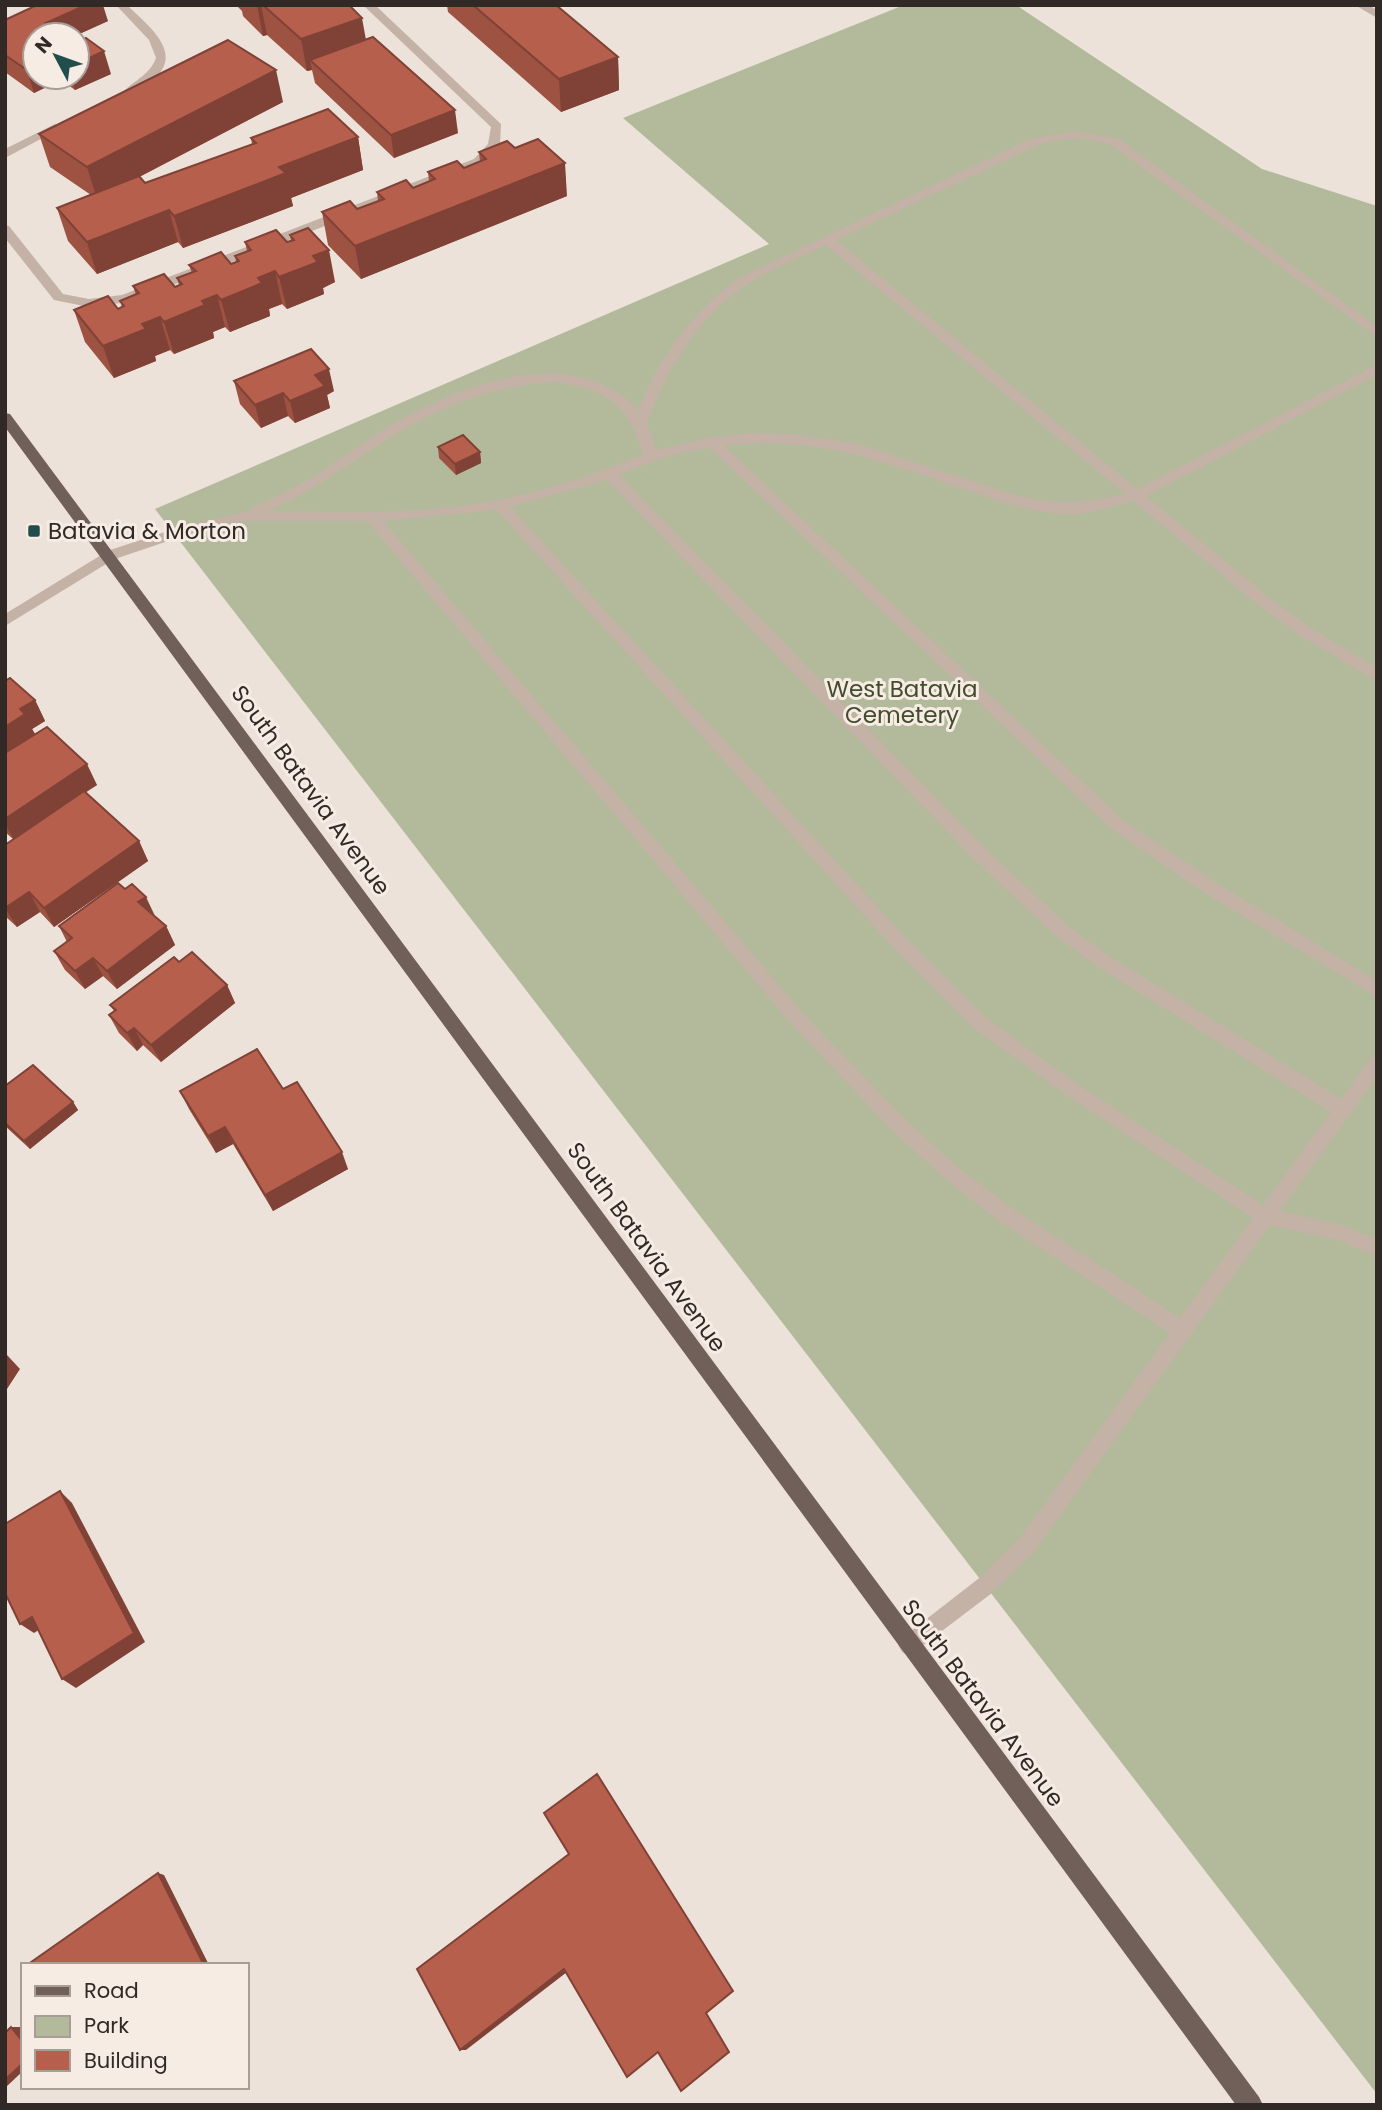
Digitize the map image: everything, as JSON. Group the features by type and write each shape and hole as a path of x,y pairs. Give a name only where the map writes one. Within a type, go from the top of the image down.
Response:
{"main road":[{"name":"South Batavia Avenue","path":"6,419 1251,2105"}],"street":[{"path":"120,96 150,79 160,69 163,59 160,48 121,5"},
{"path":"5,229 59,297 89,303 124,299 478,162 494,145 497,126 368,5"},
{"path":"1360,5 1377,15"},
{"path":"5,154 74,119"},
{"path":"640,423 646,401 697,324 739,284 1034,142 1056,135 1080,133 1107,139 1129,151 1377,333"},
{"path":"828,240 1134,496 1293,624 1377,675"},
{"path":"5,621 106,557 180,532 247,516 285,514 372,517 458,512 500,505 610,474 651,456 712,442 751,438 792,439 859,449 1016,501 1070,509 1093,507 1134,496 1377,369"},
{"path":"247,516 317,481 393,429 478,391 522,380 552,376 576,378 602,387 625,403 640,423 651,456"},
{"path":"712,442 1118,825 1206,885 1377,990"},
{"path":"610,474 980,854 1061,930 1100,959 1343,1110"},
{"path":"500,505 908,951 981,1024 1074,1091 1265,1216 1339,1232 1377,1248"},
{"path":"372,517 801,1023 880,1106 951,1172 1009,1217 1182,1330"},
{"path":"909,1645 985,1586 1026,1546 1377,1063"}],"green space":[{"name":"West Batavia Cemetery","path":"904,5 1016,5 1262,169 1377,206 1377,2094 155,509 769,244 623,118"}],"building":[{"path":"37,5 86,5 50,21 21,21 21,66 5,55 5,20"},
{"path":"263,5 349,5 362,18 301,39"},
{"path":"473,5 556,5 618,57 559,79"},
{"path":"373,37 455,110 391,135 310,60"},
{"path":"228,40 276,70 87,167 39,134"},
{"path":"91,42 104,51 91,57"},
{"path":"328,109 358,137 279,167 286,173 174,216 169,210 87,242 57,208 139,176 145,183 256,143 251,138"},
{"path":"538,139 565,163 355,246 322,212 350,201 357,209 384,199 377,192 406,180 413,188 435,179 428,172 457,161 464,168 486,159 479,152 507,141 515,148"},
{"path":"308,228 329,250 313,256 318,262 279,277 275,271 258,278 262,283 221,300 217,295 202,301 205,305 164,322 160,317 142,324 146,329 103,346 74,310 108,296 118,309 124,306 120,301 139,293 133,286 164,274 175,287 182,284 177,278 196,271 189,265 221,252 231,264 239,261 235,256 251,250 245,242 276,230 287,242 294,240 290,235"},
{"path":"311,349 329,369 315,375 325,386 290,401 283,393 255,405 234,381"},
{"path":"463,435 480,452 455,464 438,447"},
{"path":"10,678 35,700 20,709 25,714 5,727 5,681"},
{"path":"47,727 87,764 5,819 5,753"},
{"path":"84,791 139,841 44,908 29,892 5,908 5,845"},
{"path":"118,883 125,889 132,884 146,897 138,902 166,926 107,971 93,958 75,971 54,951 72,938 59,926"},
{"path":"192,952 227,985 151,1045 134,1028 127,1033 109,1015 116,1010 110,1005 174,957 179,962"},
{"path":"257,1049 283,1089 297,1082 342,1152 265,1195 225,1127 208,1136 180,1091"},
{"path":"33,1065 73,1102 24,1141 5,1123 5,1086"},
{"path":"60,1491 134,1633 62,1679 32,1617 20,1624 5,1593 5,1524"},
{"path":"597,1774 733,1991 706,2013 729,2052 681,2091 658,2052 627,2077 564,1969 460,2050 417,1969 569,1854 544,1813"},
{"path":"158,1873 203,1963 30,1963"},
{"path":"11,2027 21,2040 21,2065 5,2080 5,2033"}],"place":[{"name":"Batavia & Morton","path":"34,531"}]}
